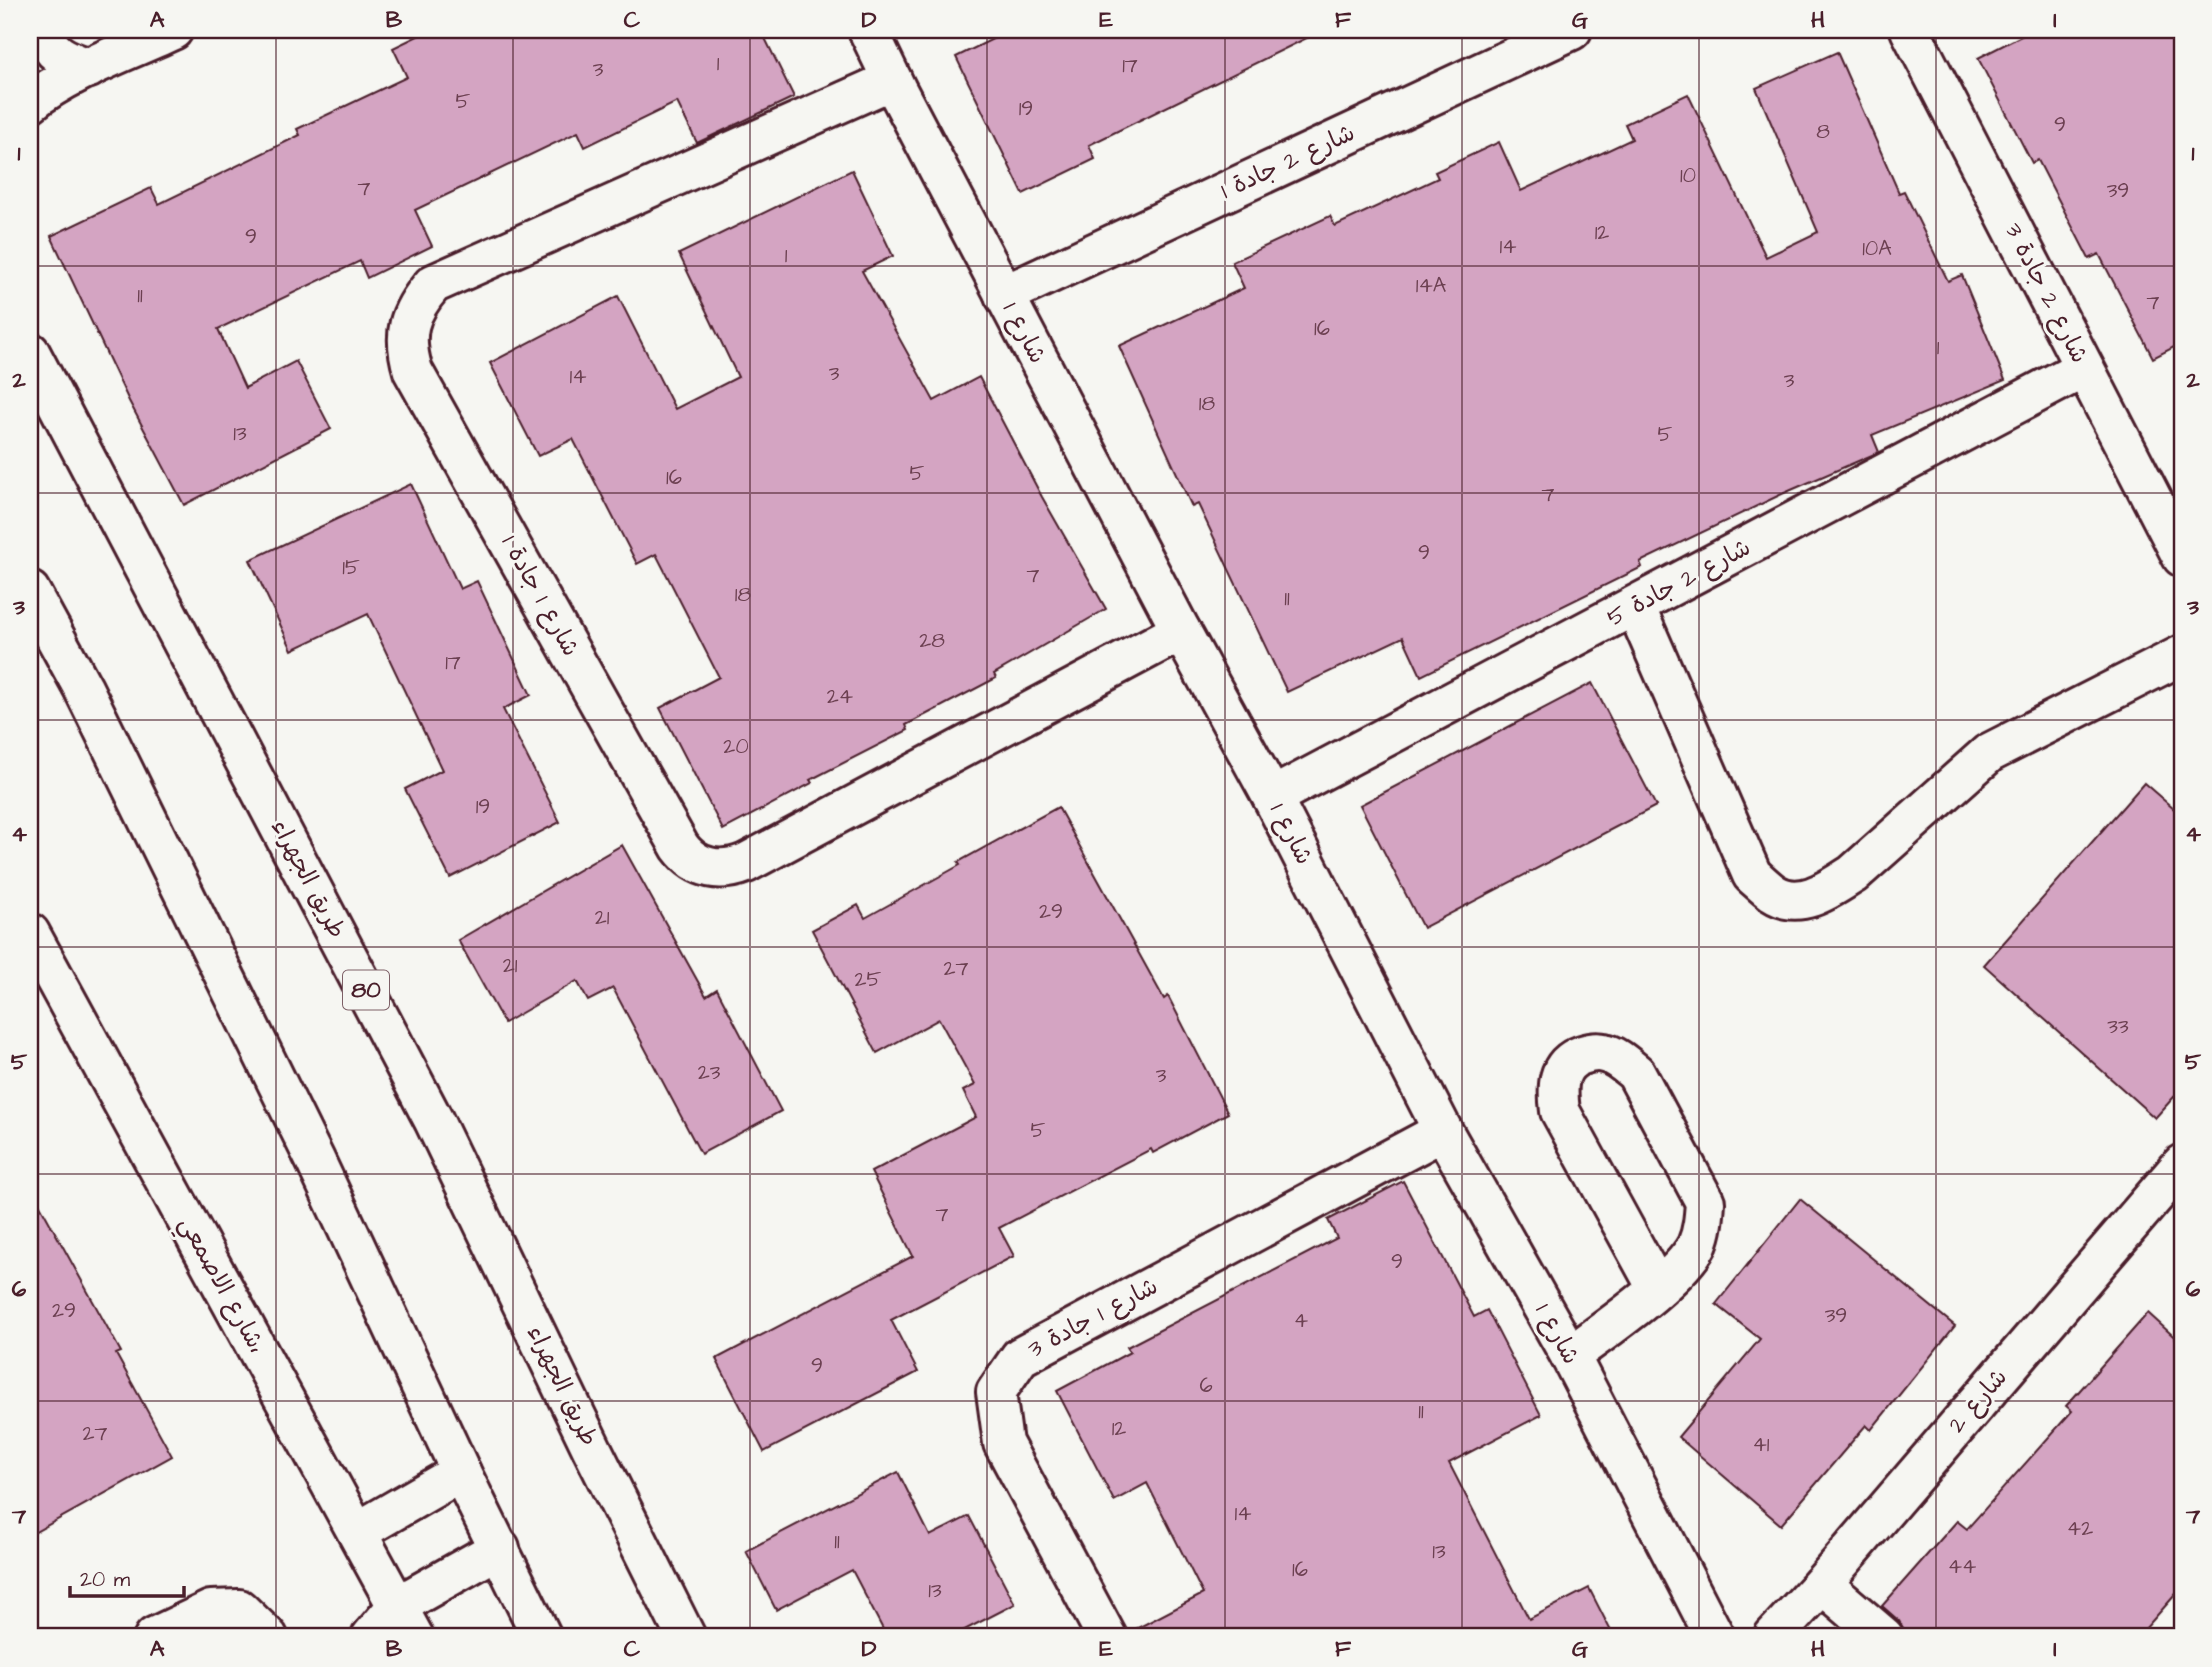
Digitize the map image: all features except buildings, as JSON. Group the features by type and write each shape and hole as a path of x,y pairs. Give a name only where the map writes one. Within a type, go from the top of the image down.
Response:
{"main road":[{"path":"42,30 47,42 61,58 89,68"},
{"path":"30,103 89,68 173,30"},
{"name":"شارع 1","path":"868,30 1004,295 1272,797 1443,1131 1570,1356 1715,1637"},
{"name":"شارع 2 جادة 1","path":"1004,295 1572,30"},
{"name":"شارع 2 جادة 3","path":"1910,30 2182,557"},
{"name":"شارع 1 جادة 1","path":"892,80 433,284 420,299 411,317 407,335 413,371 680,847 687,856 709,868 722,870 746,863 1181,631"},
{"name":"طريق الجهراء","path":"30,352 434,1121 686,1637"},
{"name":"شارع 2 جادة 5","path":"1272,797 2084,368"},
{"path":"30,591 83,688 316,1160 461,1472 542,1637"},
{"path":"1635,606 1752,875 1775,895 1799,901 1829,891 1853,874 1989,753 2182,655"},
{"name":"شارع الاصمعي،","path":"30,933 405,1621"},
{"path":"1570,1356 1657,1288 1685,1262 1697,1245 1704,1224 1705,1202 1636,1073 1622,1061 1604,1053 1588,1053 1568,1063 1560,1075 1560,1111 1657,1288"},
{"name":"شارع 1 جادة 3","path":"1107,1637 1003,1443 996,1392 1020,1357 1443,1131"},
{"name":"شارع 2","path":"1773,1637 1822,1584 2182,1164"},
{"path":"357,1532 461,1472"},
{"path":"371,1637 405,1621 500,1548"},
{"path":"1822,1584 1884,1637"},
{"path":"154,1637 211,1610 239,1609 268,1637"}]}
